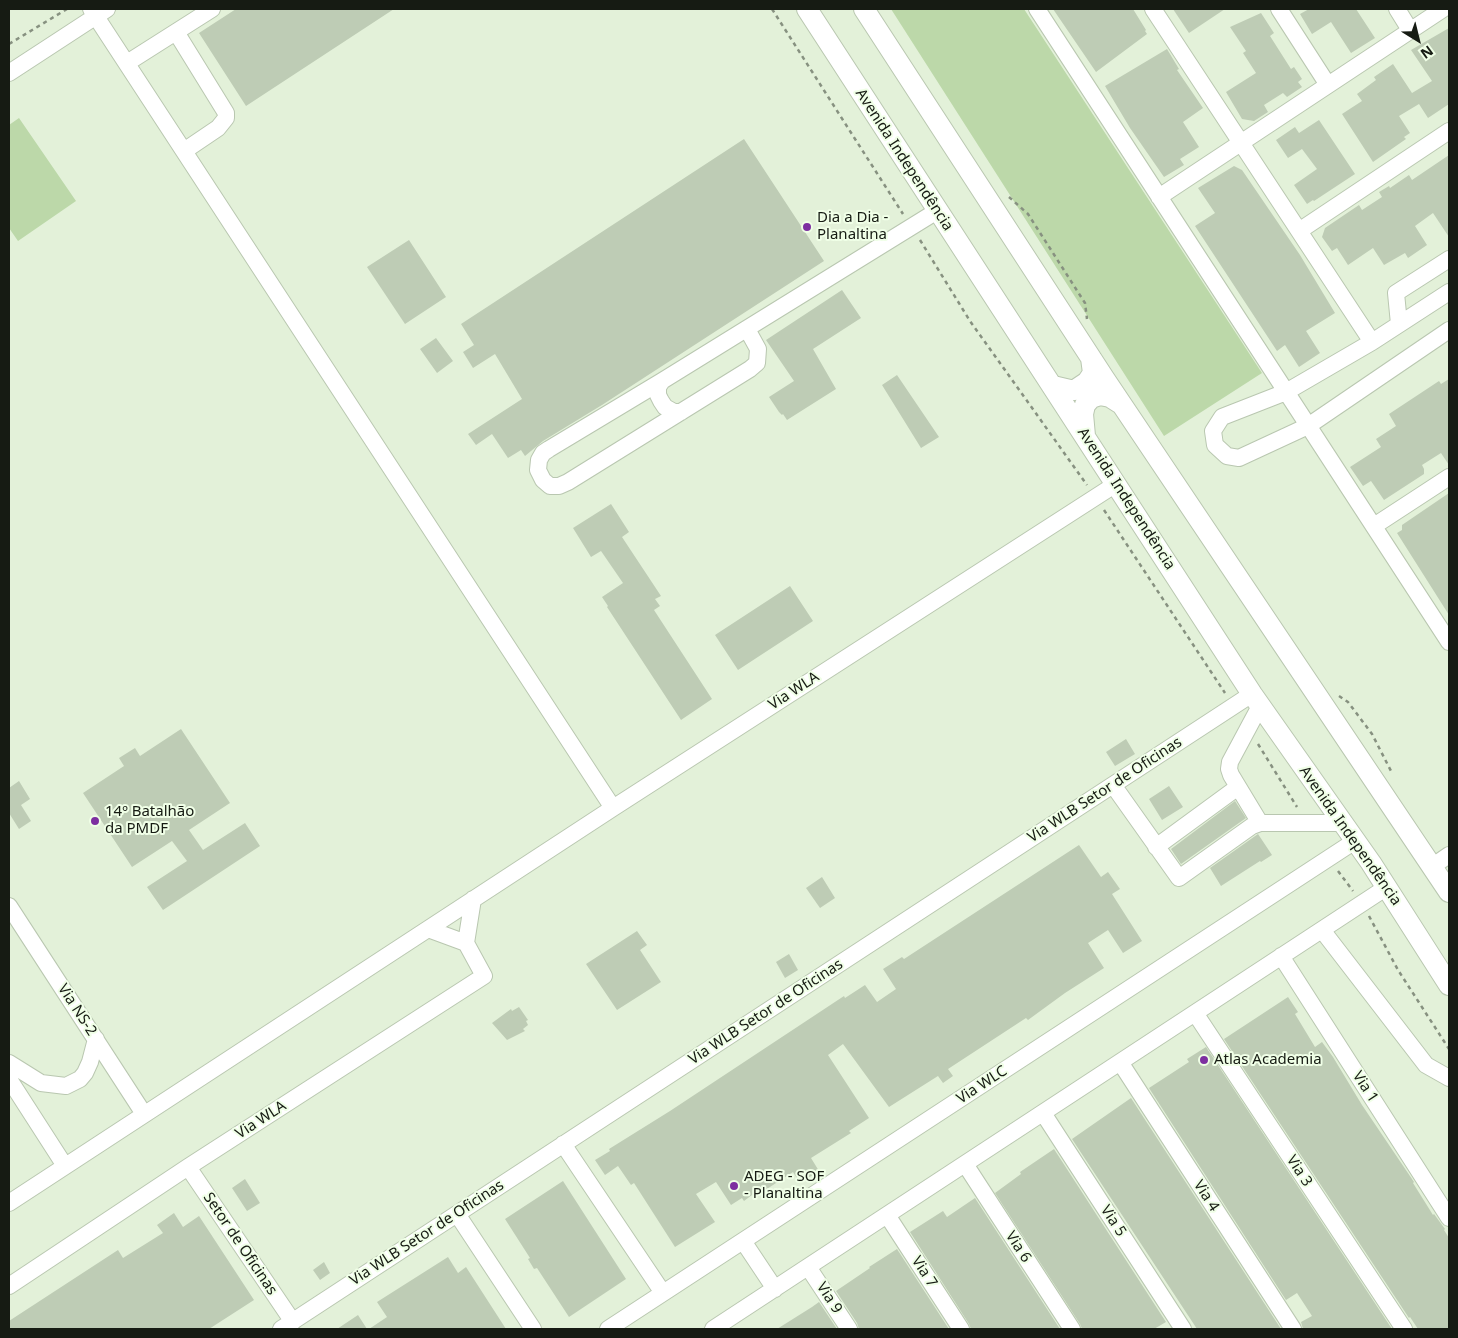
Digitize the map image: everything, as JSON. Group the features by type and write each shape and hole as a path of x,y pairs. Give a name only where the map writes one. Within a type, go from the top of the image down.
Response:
{"main road":[{"name":"Avenida Independência","path":"807,9 1256,700 1442,965 1449,985"},
{"path":"864,9 1122,404 1441,860 1449,892"},
{"path":"1053,386 1075,390 1087,382 1093,373 1091,358"},
{"path":"1085,437 1083,414 1085,405 1091,398 1100,395 1110,397 1122,404"}],"street":[{"path":"127,63 212,9"},
{"path":"1037,9 1449,642"},
{"path":"1153,9 1372,342"},
{"path":"1279,9 1328,85"},
{"path":"1396,9 1410,30"},
{"path":"1159,197 1443,9"},
{"path":"9,73 98,11 127,63 613,808"},
{"path":"176,32 226,113 226,118 218,128 184,151"},
{"path":"1299,231 1449,131"},
{"path":"747,329 758,349 757,363 750,369 559,486 550,486 543,480 538,470 539,460 543,453 662,382 747,329 912,227 937,211"},
{"path":"1399,324 1396,294 1449,259"},
{"path":"1449,292 1372,342 1286,392 1222,417 1213,431 1215,445 1227,456 1240,458 1308,426 1449,330"},
{"path":"662,382 658,387 658,395 661,401 669,410 681,412"},
{"path":"1374,526 1449,477"},
{"name":"Via WLA","path":"9,1203 613,808 1116,484"},
{"path":"1256,700 1248,729 1230,762 1230,775 1260,823"},
{"name":"Via WLB Setor de Oficinas","path":"287,1325 1234,706 1256,700"},
{"path":"1113,785 1179,878 1252,826 1260,823 1342,823"},
{"path":"1156,847 1238,787"},
{"name":"Via WLC","path":"608,1329 1355,841"},
{"path":"713,1329 735,1324 775,1289 1387,887"},
{"path":"428,929 466,943 473,899"},
{"name":"Via NS-2","path":"9,906 144,1114"},
{"path":"1322,930 1426,1065 1449,1078"},
{"name":"Via WLA","path":"9,1286 188,1167 484,976 466,943"},
{"name":"Via 1","path":"1281,956 1449,1218"},
{"name":"Via 3","path":"1195,1013 1404,1329"},
{"path":"9,1063 41,1082 66,1086 80,1079 85,1073 96,1040"},
{"name":"Via 4","path":"1120,1062 1293,1329"},
{"path":"9,1079 65,1166"},
{"name":"Via 5","path":"1043,1113 1183,1329"},
{"path":"563,1144 663,1294"},
{"name":"Via 6","path":"965,1164 1072,1329"},
{"name":"Setor de Oficinas","path":"188,1167 287,1325"},
{"path":"457,1214 533,1329"},
{"name":"Via 7","path":"887,1215 961,1329"},
{"path":"743,1241 775,1289"},
{"name":"Via 9","path":"808,1267 849,1329"}],"path":[{"path":"9,44 67,9"},
{"path":"772,9 970,321 1095,498 1234,706"},
{"path":"1248,729 1307,822"},
{"path":"1329,858 1362,903 1398,970 1449,1049"}],"green space":[{"path":"891,9 1024,9 1262,373 1164,436"},
{"path":"19,118 76,201 18,241 9,228 9,125"}],"building":[{"path":"236,9 394,9 246,106 199,33"},
{"path":"1053,9 1133,9 1147,34 1096,72"},
{"path":"1173,9 1225,9 1189,33"},
{"path":"1309,9 1356,9 1375,38 1351,53 1331,22 1312,34 1300,14"},
{"path":"1261,13 1274,33 1270,36 1291,69 1294,67 1302,79 1298,82 1302,87 1287,97 1283,93 1264,105 1268,112 1254,121 1242,119 1226,92 1256,73 1243,53 1246,51 1230,27"},
{"path":"1449,28 1449,104 1428,118 1419,104 1399,116 1410,133 1404,137 1406,139 1373,162 1342,114 1362,101 1357,94 1376,80 1374,77 1393,64 1412,93 1432,81 1411,50"},
{"path":"1167,49 1179,69 1177,70 1203,108 1183,122 1199,147 1180,159 1184,165 1164,177 1130,128 1105,86"},
{"path":"1319,120 1355,174 1307,204 1294,185 1317,169 1302,149 1288,158 1276,140 1295,127 1299,133"},
{"path":"744,139 824,261 602,405 543,441 525,456 521,450 508,458 492,434 476,445 468,434 522,399 495,354 473,368 463,352 474,345 461,324"},
{"path":"1449,155 1449,237 1433,213 1415,226 1427,245 1408,258 1405,253 1384,265 1373,248 1348,265 1337,248 1332,251 1322,237 1325,228 1359,205 1362,210 1382,197 1379,192 1389,186 1390,188 1409,175 1412,180"},
{"path":"1234,166 1242,170 1300,255 1335,313 1306,331 1320,353 1299,367 1285,345 1277,351 1195,226 1215,213 1198,188"},
{"path":"409,240 446,297 405,324 367,267"},
{"path":"842,290 861,318 813,349 836,389 787,420 769,397 794,381 766,340"},
{"path":"436,338 453,361 437,373 420,349"},
{"path":"897,375 939,437 921,448 882,385"},
{"path":"1449,379 1449,465 1441,453 1422,465 1424,474 1384,500 1371,481 1363,486 1350,467 1381,447 1376,439 1396,426 1389,414 1439,381 1441,384"},
{"path":"1449,493 1449,615 1397,533 1402,530 1402,525"},
{"path":"611,504 629,532 622,537 661,596 655,599 660,606 654,610 712,699 681,720 602,597 623,583 601,551 591,557 573,528"},
{"path":"790,586 813,621 738,670 715,635"},
{"path":"181,729 230,803 189,830 203,850 245,823 260,846 163,910 147,887 187,861 172,841 132,867 83,793 124,766 119,758 135,748 140,756"},
{"path":"1126,739 1135,754 1115,766 1106,752"},
{"path":"19,781 30,799 21,805 31,821 19,829 9,813 9,788"},
{"path":"1169,786 1183,807 1162,820 1149,799"},
{"path":"1235,801 1246,818 1181,864 1171,849"},
{"path":"1258,834 1272,855 1221,886 1210,868"},
{"path":"1079,845 1101,877 1108,872 1120,889 1112,894 1142,941 1123,953 1108,930 1088,943 1104,968 1028,1020 1026,1018 948,1069 953,1076 943,1083 938,1076 889,1107 843,1044 828,1055 869,1118 849,1131 851,1133 811,1158 819,1171 800,1183 793,1172 753,1198 752,1195 744,1201 742,1198 731,1205 716,1182 696,1194 715,1222 675,1247 634,1183 631,1185 618,1166 605,1175 595,1160 610,1151 609,1149 844,996 845,998 865,985 877,1002 896,989 883,969 902,957 904,959"},
{"path":"822,877 835,898 820,908 806,888"},
{"path":"637,931 647,945 640,950 661,982 617,1010 586,964"},
{"path":"789,954 798,970 785,978 776,962"},
{"path":"1288,997 1298,1012 1295,1014 1315,1047 1322,1042 1333,1057 1362,1105 1414,1182 1433,1215 1445,1229 1449,1238 1449,1329 1418,1329 1409,1318 1224,1039"},
{"path":"519,1007 528,1020 526,1021 528,1025 523,1029 525,1031 507,1040 492,1023 511,1009 512,1011"},
{"path":"1206,1047 1392,1329 1303,1329 1301,1322 1312,1316 1297,1293 1286,1300 1149,1088 1189,1062 1187,1059"},
{"path":"1131,1098 1281,1329 1197,1329 1072,1139"},
{"path":"1054,1149 1166,1322 1154,1329 1082,1329 995,1193 1021,1174 1020,1172"},
{"path":"245,1179 260,1203 247,1211 232,1188"},
{"path":"563,1181 626,1279 569,1317 537,1268 534,1269 528,1259 530,1258 505,1219"},
{"path":"975,1198 1060,1329 971,1329 910,1232 943,1211 947,1217"},
{"path":"174,1213 183,1227 199,1216 254,1300 209,1329 9,1329 9,1321 118,1250 123,1258 163,1233 157,1225"},
{"path":"897,1249 949,1329 859,1329 836,1291"},
{"path":"448,1257 458,1273 466,1267 506,1329 369,1329 387,1317 377,1302"},
{"path":"324,1262 330,1273 320,1280 313,1270"},
{"path":"819,1302 837,1329 777,1329 812,1307"},
{"path":"358,1315 367,1329 337,1329"}],"place":[{"name":"Dia a Dia - Planaltina","path":"807,227"},
{"name":"14º Batalhão da PMDF","path":"95,821"},
{"name":"Atlas Academia","path":"1204,1060"},
{"name":"ADEG - SOF - Planaltina","path":"734,1186"}]}
